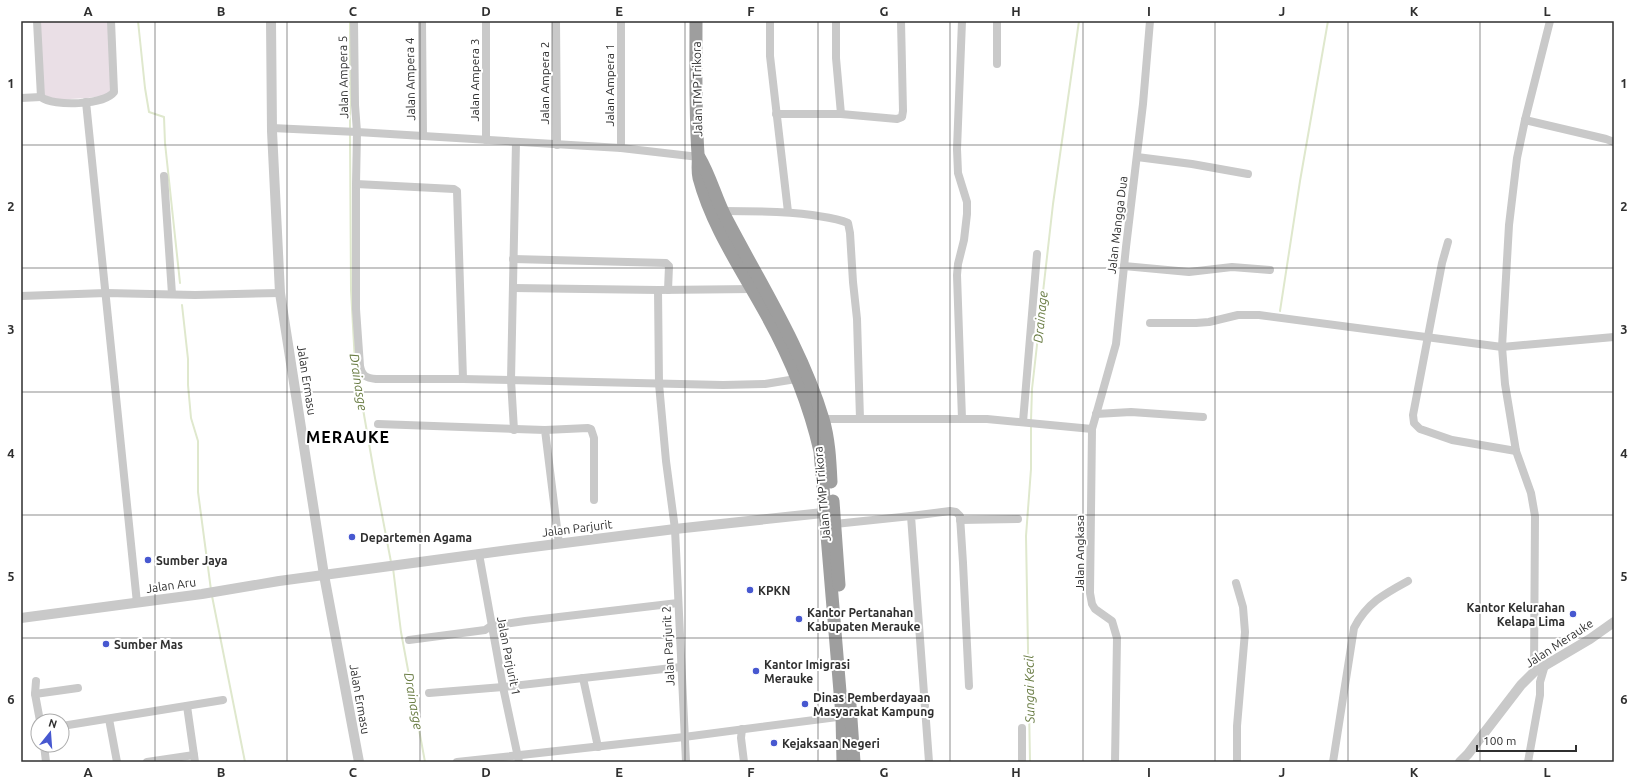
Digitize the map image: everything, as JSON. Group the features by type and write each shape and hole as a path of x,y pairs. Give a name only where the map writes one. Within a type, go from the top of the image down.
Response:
{"highway":[{"name":"Jalan TMP Trikora","path":"696,21 696,127 699,157 697,173 715,219 796,351 823,419 830,460 831,516 846,716 854,762"},
{"name":"Jalan TMP Trikora","path":"699,157 706,169 722,211 796,379 813,423 820,451 831,516 841,608 846,716 843,762"}],"street":[{"path":"37,21 41,97"},
{"path":"21,98 41,97 50,102 86,102 106,99 114,92 111,21"},
{"name":"Jalan Ermasu","path":"271,21 272,128 280,293 324,575 359,762"},
{"name":"Jalan Ampera 5","path":"354,21 355,105 358,132 356,184 356,309 362,373 369,378 376,379 462,379"},
{"name":"Jalan Ampera 4","path":"422,21 423,136"},
{"name":"Jalan Ampera 3","path":"486,21 486,140"},
{"name":"Jalan Ampera 2","path":"556,21 557,145"},
{"name":"Jalan Ampera 1","path":"621,21 621,148"},
{"path":"770,21 770,56 788,212"},
{"path":"836,21 836,58 841,114"},
{"path":"776,114 841,114 897,119 902,117 901,21"},
{"path":"962,21 957,157 958,173 967,202 964,240 957,275 962,419"},
{"path":"997,21 997,64"},
{"name":"Jalan Mangga Dua","path":"1092,429 1116,344 1137,157 1150,21"},
{"path":"1534,672 1535,516 1531,493 1516,451 1505,384 1502,346 1509,225 1517,158 1524,120 1550,21"},
{"path":"86,102 137,603"},
{"path":"1524,120 1614,142"},
{"path":"272,128 621,148 699,157"},
{"path":"514,430 512,380 516,142"},
{"path":"1137,157 1192,164 1248,174"},
{"path":"164,176 172,294"},
{"path":"356,184 454,189 457,191 462,379 743,385 765,384 796,379"},
{"path":"722,211 788,212 848,223 850,228 857,319 860,419"},
{"path":"1448,242 1442,263 1413,415 1414,423 1420,429 1452,440 1516,451"},
{"path":"1025,422 1037,254"},
{"path":"513,259 666,263 669,266 668,290"},
{"path":"1124,266 1189,272 1212,271 1232,267 1270,270"},
{"path":"513,288 658,290 757,289"},
{"name":"Jalan Parjurit 2","path":"658,290 659,384 666,461 675,529 686,762"},
{"path":"21,296 106,293 280,293"},
{"path":"1150,323 1202,322 1238,315 1259,315 1502,346 1614,337"},
{"path":"1096,414 1130,412 1203,417"},
{"path":"823,419 962,419 1025,422 1092,429"},
{"path":"378,424 514,430 591,429 594,438 594,500"},
{"name":"Jalan Angkasa","path":"1092,429 1090,593 1092,604 1095,609 1112,621 1117,638 1114,762"},
{"path":"545,430 559,544"},
{"path":"831,516 911,516 950,511 956,512 960,516 969,686"},
{"name":"Jalan Parjurit","path":"324,575 675,529 831,516"},
{"path":"911,516 929,762"},
{"path":"960,520 1018,519"},
{"name":"Jalan Parjurit 1","path":"479,554 491,626 518,759"},
{"name":"Jalan Aru","path":"21,618 202,594 324,575"},
{"path":"1333,762 1354,628 1361,615 1380,597 1408,581"},
{"path":"1236,583 1243,607 1245,632 1237,726 1237,762"},
{"path":"409,640 485,630 491,626 678,603"},
{"name":"Jalan Merauke","path":"1460,762 1534,672 1614,622"},
{"path":"1528,762 1540,695 1540,682 1545,665"},
{"path":"429,693 503,688 681,667"},
{"path":"583,678 598,747"},
{"path":"36,682 39,713"},
{"path":"36,694 78,688"},
{"path":"70,725 223,700"},
{"path":"147,762 194,758 187,706"},
{"path":"457,762 518,759 598,747 846,716"},
{"path":"109,719 117,762"},
{"path":"1022,728 1022,762"},
{"path":"742,729 741,738 744,762"}],"shaded area":[{"path":"38,21 110,21 113,84 108,95 88,98 52,100 42,94"}],"waterway":[{"path":"138,21 149,112 164,117 165,143 180,283"},
{"name":"Drainasge","path":"350,21 350,129"},
{"name":"Drainage","path":"1031,421 1032,389 1053,204 1079,21"},
{"path":"1280,311 1300,181 1328,21"},
{"name":"Drainasge","path":"350,134 351,290 355,363 391,562"},
{"path":"182,305 188,359 188,385 191,418 198,441 198,492 211,590"},
{"name":"Drainage","path":"1030,762 1026,536 1031,469 1031,425"},
{"name":"Drainasge","path":"393,568 401,632 425,762"},
{"path":"212,596 245,762"}],"place":[{"name":"Departemen Agama","path":"352,537"},
{"name":"Sumber Jaya","path":"148,560"},
{"name":"KPKN","path":"750,590"},
{"name":"Kantor Kelurahan Kelapa Lima","path":"1573,614"},
{"name":"Kantor Pertanahan Kabupaten Merauke","path":"799,619"},
{"name":"Sumber Mas","path":"106,644"},
{"name":"Kantor Imigrasi Merauke","path":"756,671"},
{"name":"Dinas Pemberdayaan Masyarakat Kampung","path":"805,704"},
{"name":"Kejaksaan Negeri","path":"774,743"}],"district":[{"name":"MERAUKE","path":"348,437"}],"water label":[{"name":"Sungai Kecil","path":"1029,689"}]}
